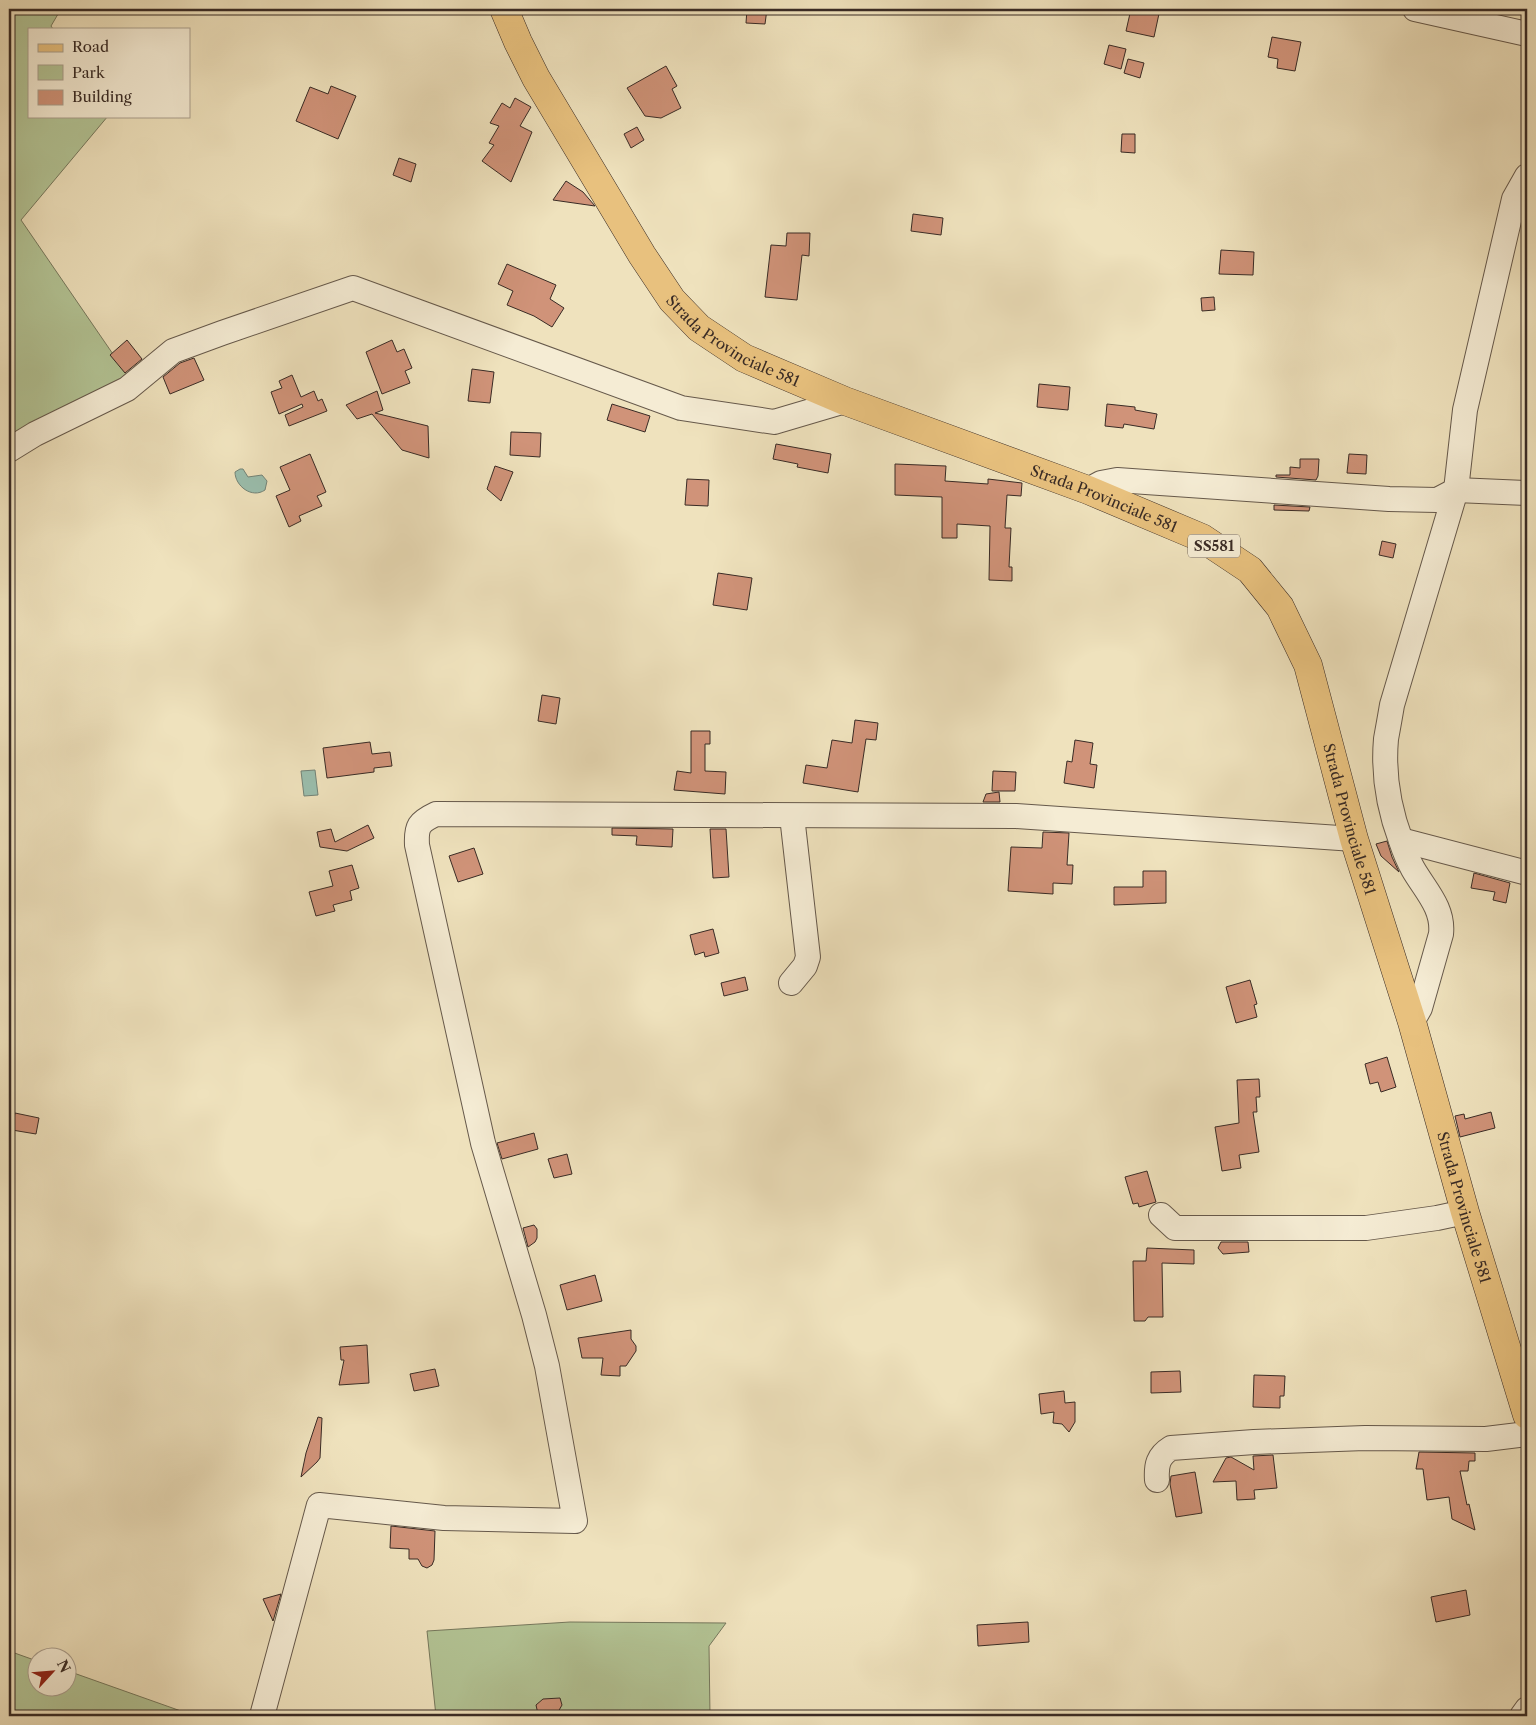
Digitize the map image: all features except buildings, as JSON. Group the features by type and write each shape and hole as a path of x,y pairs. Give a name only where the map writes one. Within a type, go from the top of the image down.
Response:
{"main road":[{"name":"Strada Provinciale 581","path":"504,9 536,78 642,255 672,300 699,328 744,358 844,401 1088,490 1202,538 1250,570 1280,607 1308,665 1354,838 1412,1022 1464,1212 1527,1415"}],"street":[{"path":"1415,9 1527,34"},
{"path":"1412,1022 1420,1008 1441,934 1442,923 1437,907 1412,868 1401,840 1388,791 1386,740 1392,706 1456,490 1465,410 1473,372 1514,199 1527,176"},
{"path":"9,450 35,434 127,389 173,351 353,288 682,408 774,422 844,401"},
{"path":"1088,490 1101,483 1117,480 1389,499 1437,500 1456,490 1527,493"},
{"path":"262,1716 319,1505 444,1518 575,1521 547,1366 534,1315 483,1143 417,845 416,830 424,819 436,814 1016,816 1354,838"},
{"path":"792,816 808,957 805,966 792,983"},
{"path":"1401,840 1527,873"},
{"path":"1161,1215 1175,1228 1366,1228 1437,1218 1464,1212"},
{"path":"1157,1480 1158,1460 1162,1453 1171,1448 1355,1438 1486,1439 1527,1434"},
{"path":"1522,1716 1527,1709"}],"green space":[{"path":"9,9 61,9 51,26 52,28 28,28 28,118 106,118 21,220 128,376 9,440"},
{"path":"570,1622 726,1623 709,1646 710,1716 436,1716 427,1631"},
{"path":"9,1651 28,1658 28,1698 78,1698 78,1675 195,1716 9,1716"}],"shaded area":[{"path":"243,469 248,477 262,475 267,481 265,490 255,493 245,490 236,477 235,472"},
{"path":"315,770 318,795 304,796 301,771"}]}
